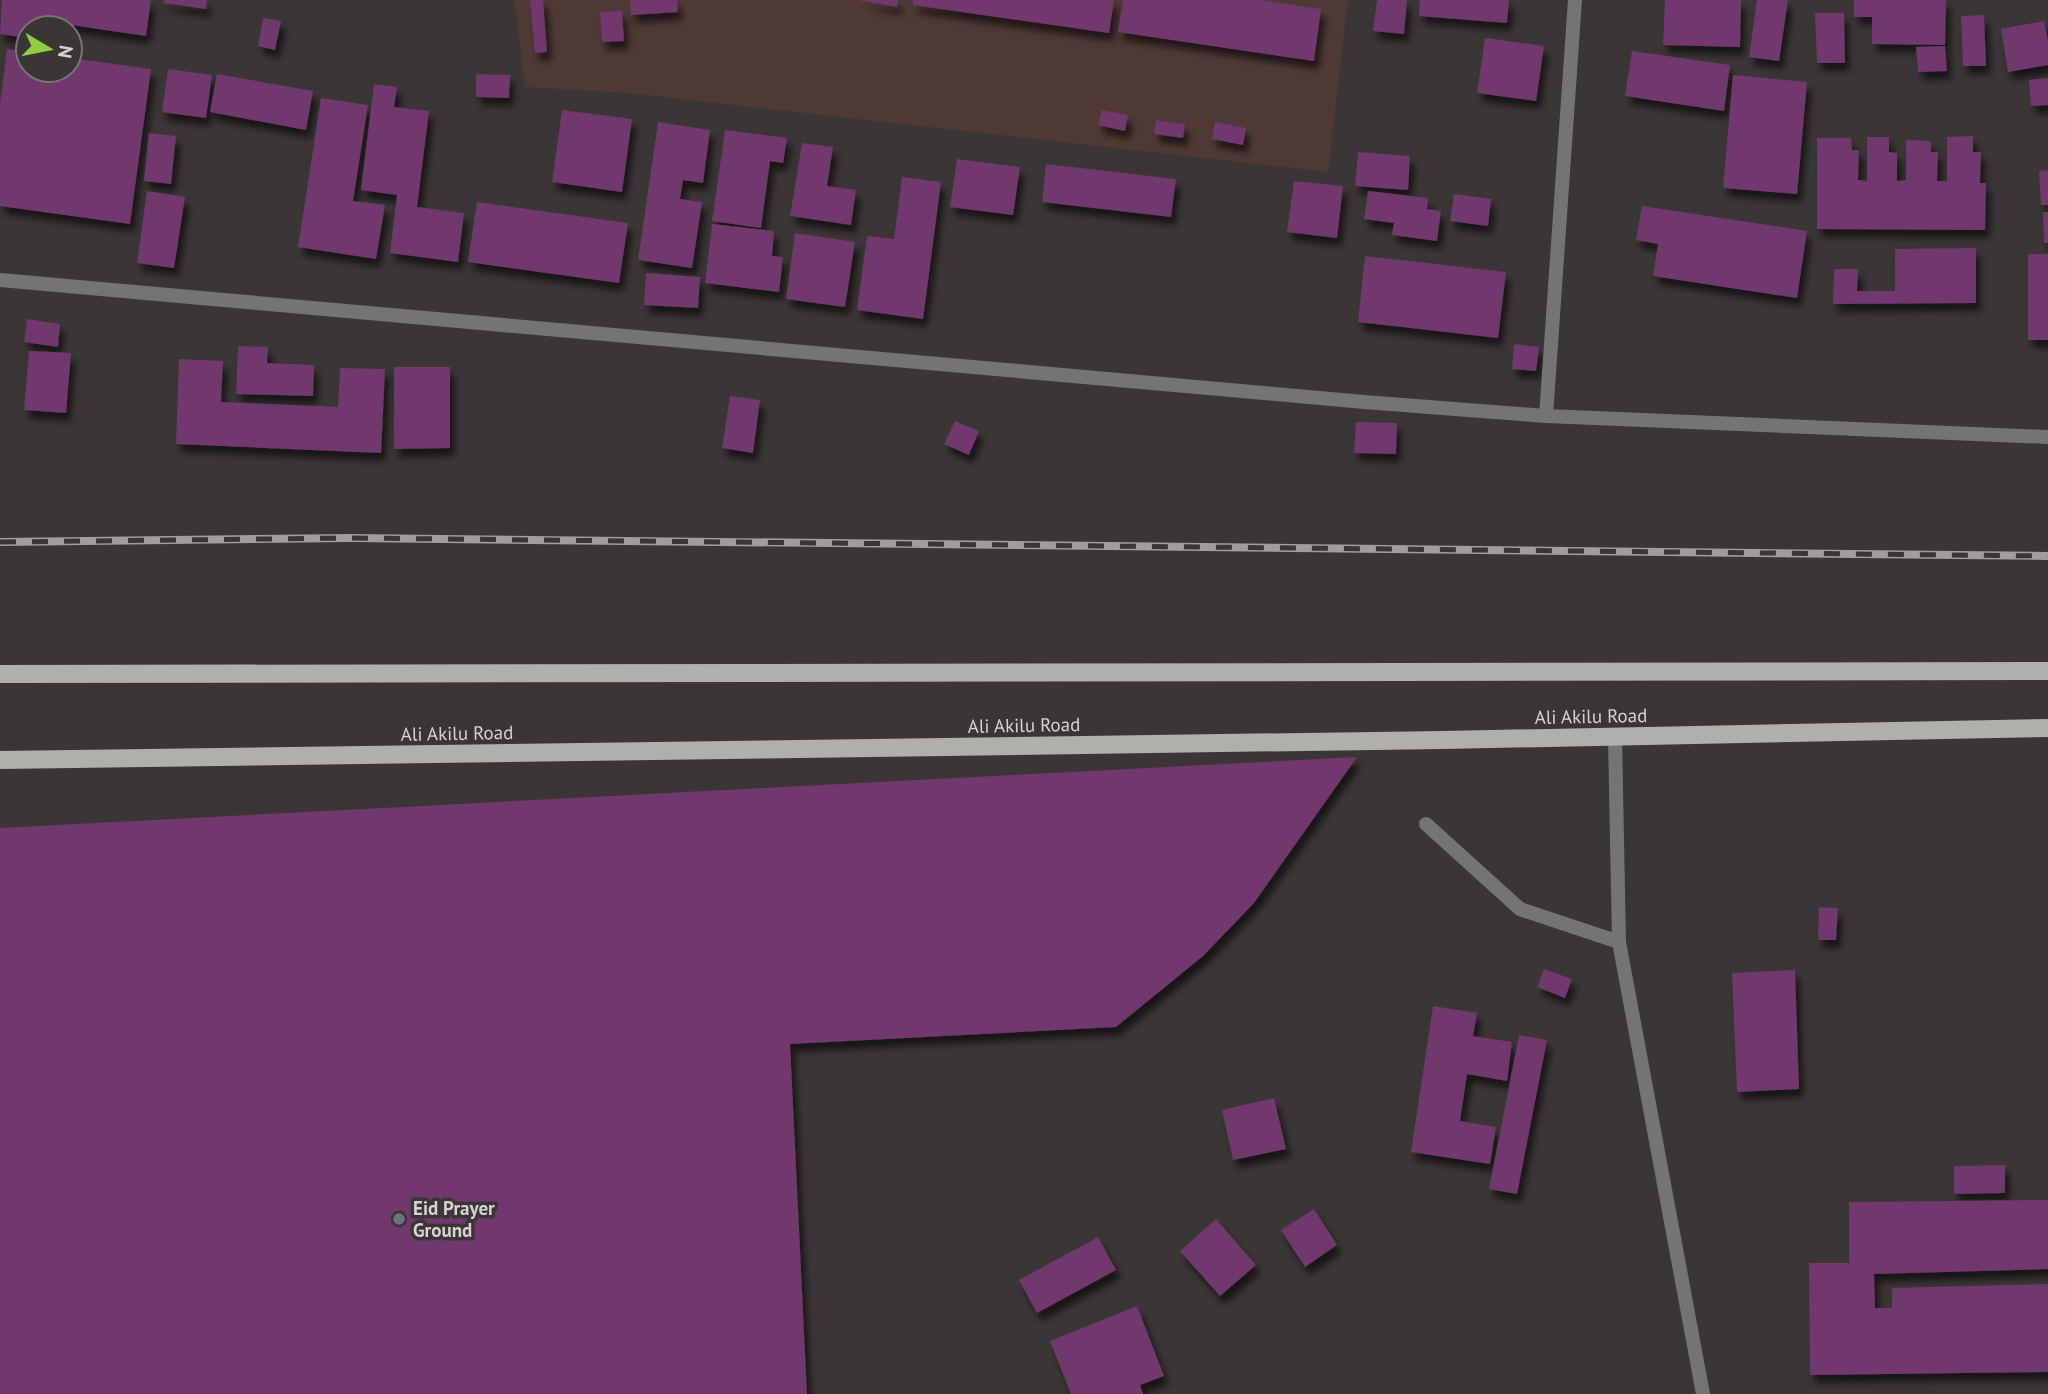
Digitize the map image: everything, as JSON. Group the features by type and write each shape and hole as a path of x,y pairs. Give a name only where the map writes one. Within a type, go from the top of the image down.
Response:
{"main road":[{"path":"0,674 2048,671"},
{"name":"Ali Akilu Road","path":"0,760 1615,737 2048,727"}],"street":[{"path":"1546,416 1575,0"},
{"path":"0,280 1546,416 2048,437"},
{"path":"1615,737 1619,942 1703,1394"},
{"path":"1426,824 1520,909 1619,942"}],"shaded area":[{"path":"514,0 1348,0 1328,172 627,93 525,87"}],"building":[{"path":"2,0 151,0 146,36 84,27 84,14 14,14 14,36 0,34"},
{"path":"164,0 207,0 206,9 163,3"},
{"path":"530,0 543,0 547,52 535,53"},
{"path":"630,0 677,0 678,12 631,15"},
{"path":"858,0 898,0 897,7"},
{"path":"913,0 1114,0 1109,33 913,5"},
{"path":"1123,0 1261,0 1321,9 1314,61 1118,32"},
{"path":"1377,0 1407,0 1404,34 1373,31"},
{"path":"1420,0 1509,0 1507,23 1419,16"},
{"path":"1665,0 1741,0 1740,47 1663,45"},
{"path":"1757,0 1788,0 1779,61 1749,57"},
{"path":"1854,0 1946,0 1945,45 1872,44 1872,17 1854,17"},
{"path":"622,11 624,41 602,42 600,12"},
{"path":"1815,13 1844,13 1845,63 1817,63"},
{"path":"1984,15 1986,66 1963,66 1961,16"},
{"path":"263,18 281,21 275,50 258,46"},
{"path":"2044,21 2048,41 2048,65 2008,72 2001,29"},
{"path":"1485,38 1544,46 1536,101 1477,93"},
{"path":"1945,46 1947,71 1918,72 1916,47"},
{"path":"7,49 14,50 14,84 84,84 84,60 151,69 130,224 0,206 0,104"},
{"path":"1632,51 1730,65 1724,111 1625,96"},
{"path":"168,69 212,75 206,118 162,112"},
{"path":"217,74 313,91 306,130 210,112"},
{"path":"476,74 510,75 509,98 476,97"},
{"path":"1733,75 1807,82 1797,194 1723,188"},
{"path":"2048,78 2048,105 2031,106 2029,80"},
{"path":"374,84 397,87 394,107 429,111 417,207 464,213 458,262 390,253 397,195 361,190"},
{"path":"321,98 368,105 353,201 385,205 376,259 298,247"},
{"path":"562,110 632,119 622,192 552,182"},
{"path":"1102,110 1128,115 1125,131 1098,125"},
{"path":"1156,120 1185,124 1183,138 1154,134"},
{"path":"658,122 710,130 703,183 683,180 680,199 702,202 692,268 638,260"},
{"path":"1215,122 1246,128 1243,145 1212,139"},
{"path":"725,130 787,138 783,163 770,161 761,228 712,221"},
{"path":"149,133 176,136 171,184 144,181"},
{"path":"1973,136 1973,152 1981,152 1980,183 1986,183 1985,230 1817,229 1817,138 1851,138 1852,150 1859,150 1858,180 1867,181 1867,137 1889,137 1889,152 1897,153 1897,181 1906,180 1906,140 1931,141 1931,152 1938,152 1937,181 1947,181 1947,137"},
{"path":"802,143 833,147 827,186 856,190 851,225 790,216"},
{"path":"1358,152 1410,156 1408,190 1355,186"},
{"path":"957,159 1020,167 1013,215 950,207"},
{"path":"1046,164 1176,179 1171,217 1042,202"},
{"path":"2048,170 2048,205 2041,205 2039,171"},
{"path":"902,177 941,182 923,319 857,310 867,236 894,239"},
{"path":"1294,181 1343,186 1337,238 1287,232"},
{"path":"147,191 185,197 174,268 137,263"},
{"path":"1368,191 1428,198 1427,209 1441,211 1437,241 1392,235 1394,223 1364,219"},
{"path":"1454,194 1491,199 1488,226 1450,221"},
{"path":"477,202 628,223 619,283 468,262"},
{"path":"1642,206 1807,231 1797,298 1653,276 1658,244 1636,240"},
{"path":"2043,212 2048,212 2048,243 2044,243"},
{"path":"712,224 774,231 772,256 783,257 779,292 705,283"},
{"path":"795,233 855,242 845,307 786,299"},
{"path":"1976,248 1976,303 1833,304 1834,269 1858,269 1857,291 1895,291 1895,249"},
{"path":"2028,254 2048,254 2048,340 2028,340"},
{"path":"1365,256 1506,272 1498,338 1358,322"},
{"path":"646,273 700,277 698,308 644,305"},
{"path":"27,319 60,324 58,347 24,342"},
{"path":"1514,344 1539,347 1536,371 1512,369"},
{"path":"238,346 268,347 267,363 314,365 313,396 236,394"},
{"path":"29,351 71,353 66,413 24,410"},
{"path":"179,359 223,361 221,402 338,407 340,368 385,369 381,453 176,444"},
{"path":"394,367 450,367 450,448 394,449"},
{"path":"730,396 760,400 753,453 722,448"},
{"path":"955,421 979,431 969,455 944,444"},
{"path":"1356,422 1397,423 1396,454 1354,453"},
{"name":"Eid Prayer Ground","path":"1357,757 1254,903 1203,956 1116,1027 790,1044 807,1394 0,1394 0,828"},
{"path":"1819,907 1838,908 1836,940 1818,940"},
{"path":"1544,969 1572,979 1565,998 1537,987"},
{"path":"1795,970 1799,1089 1737,1092 1732,973"},
{"path":"1433,1006 1477,1013 1473,1036 1512,1042 1507,1081 1467,1074 1460,1121 1496,1127 1490,1164 1411,1152"},
{"path":"1519,1035 1547,1040 1517,1194 1489,1189"},
{"path":"1274,1098 1286,1149 1233,1160 1222,1110"},
{"path":"2005,1165 2005,1193 1954,1194 1954,1166"},
{"path":"2048,1200 2048,1269 1874,1274 1875,1308 1892,1308 1892,1288 2048,1284 2048,1372 1810,1375 1809,1263 1849,1263 1849,1202"},
{"path":"1314,1209 1337,1245 1305,1267 1281,1230"},
{"path":"1216,1219 1256,1265 1220,1296 1180,1251"},
{"path":"1098,1237 1116,1270 1037,1313 1019,1280"},
{"path":"1137,1306 1164,1376 1140,1385 1143,1394 1071,1394 1050,1341"}],"railway":[{"path":"0,542 351,538 2048,556"}],"place":[{"name":"Eid Prayer Ground","path":"399,1219"}]}
